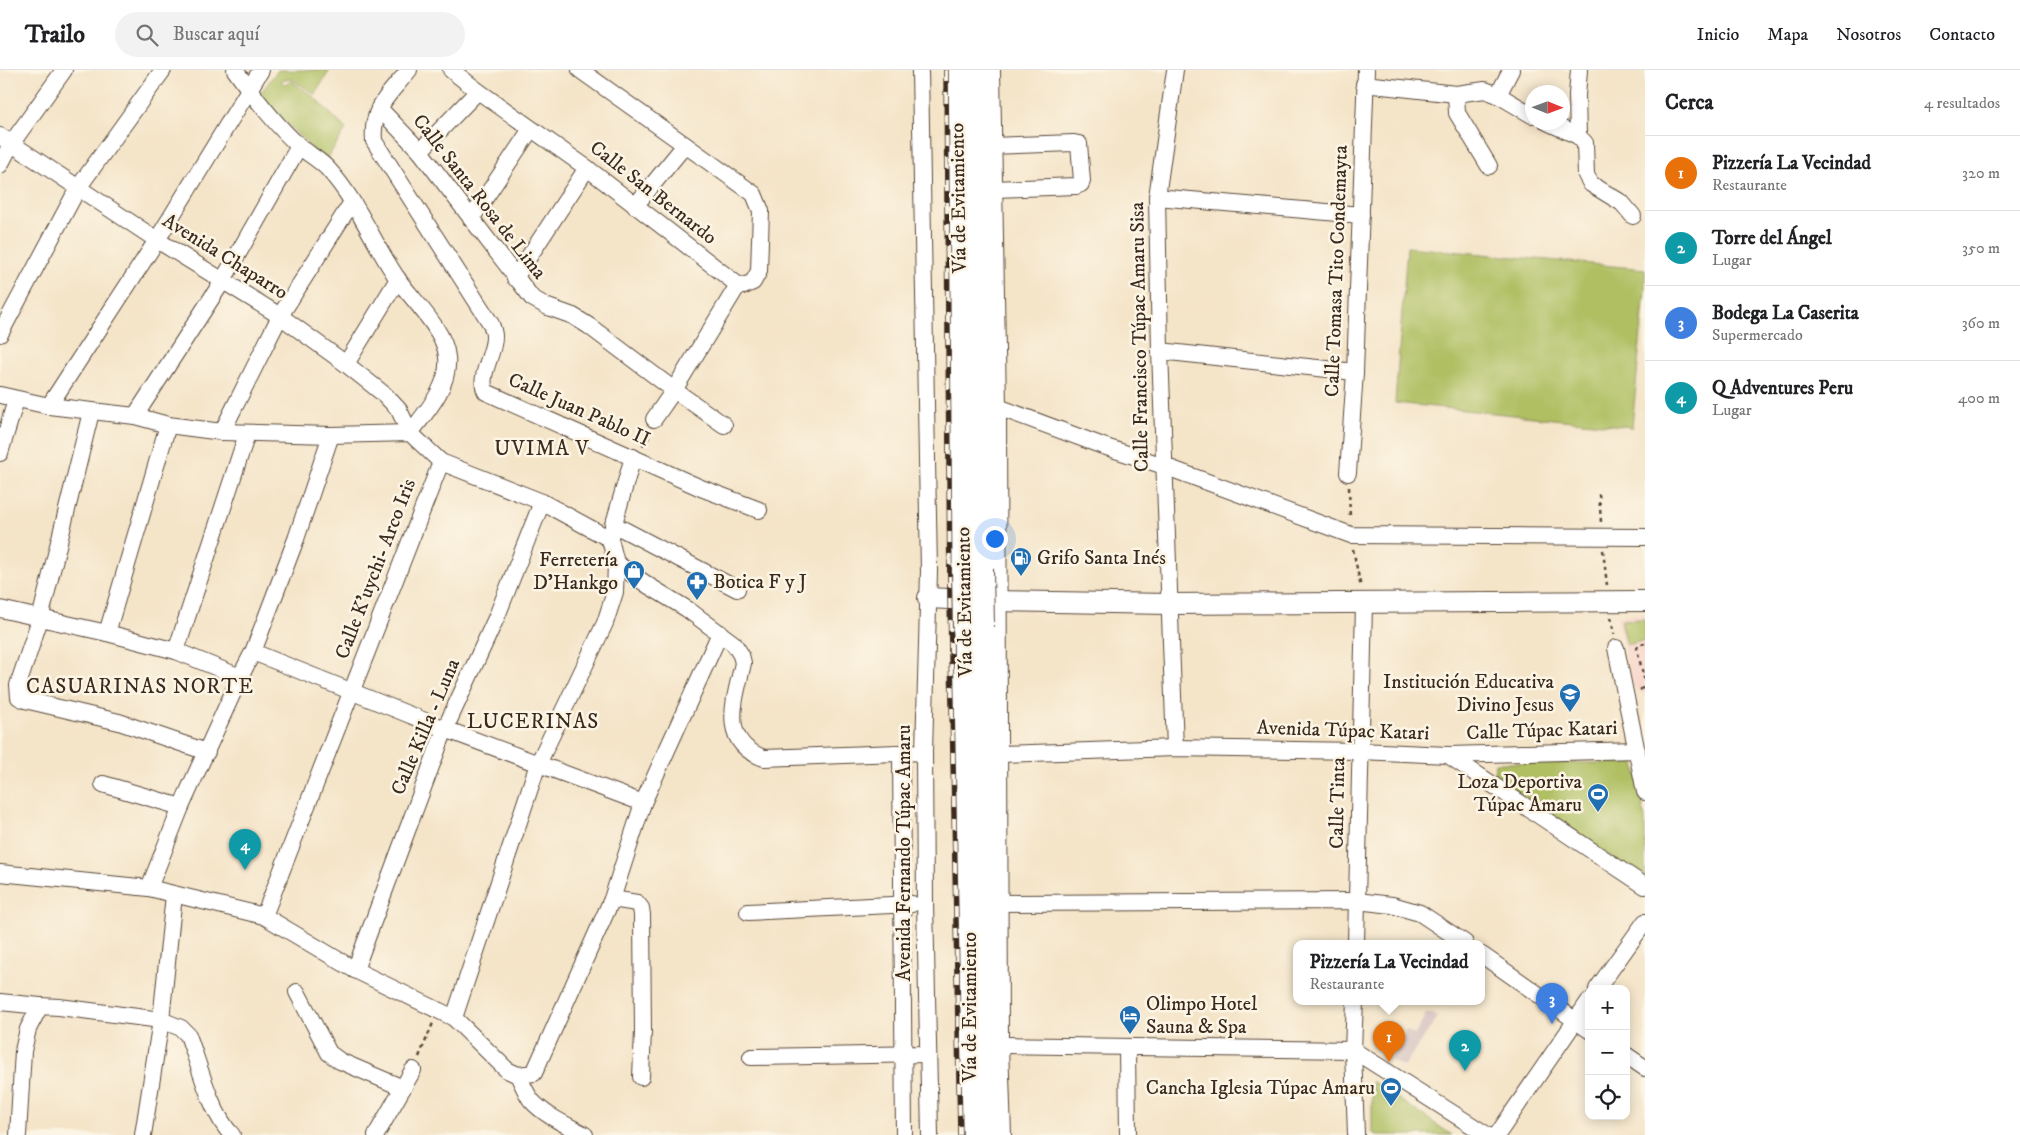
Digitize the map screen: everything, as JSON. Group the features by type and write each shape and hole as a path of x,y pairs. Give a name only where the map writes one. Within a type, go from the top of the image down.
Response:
{"highway":[{"name":"Vía de Evitamiento","path":"958,70 981,567"},
{"name":"Vía de Evitamiento","path":"971,1135 974,627 981,567 979,70"},
{"name":"Vía de Evitamiento","path":"974,627 989,1135"}],"main road":[{"path":"928,598 998,602 1169,604 1645,601"}],"street":[{"path":"0,165 5,140 64,70"},
{"path":"0,334 78,188 162,70"},
{"path":"236,70 249,90 299,146 328,168 352,202 398,279 439,334 447,355 447,375 431,406 410,433"},
{"path":"49,406 157,240 261,70"},
{"path":"379,108 409,70"},
{"name":"Calle San Bernardo","path":"451,70 478,92 587,168 738,285"},
{"path":"580,70 754,194 761,210 759,271 753,282 748,285 738,285 674,390 654,419"},
{"name":"Avenida Fernando Túpac Amaru","path":"920,70 929,571 924,752 924,903 930,1135"},
{"path":"992,70 998,407 981,567 998,602 1001,903 1000,1045 1003,1135"},
{"name":"Calle Francisco Túpac Amaru Sisa","path":"1174,70 1157,197 1160,351 1175,748"},
{"path":"1498,95 1511,70"},
{"path":"1578,136 1577,95 1580,70"},
{"path":"1365,77 1456,94 1485,90 1498,95 1525,111"},
{"name":"Calle Tomasa Tito Condemayta","path":"1348,473 1355,372 1365,77"},
{"path":"420,151 478,92"},
{"path":"1456,94 1458,113 1489,166"},
{"name":"Calle Santa Rosa de Lima","path":"379,108 420,151 532,298 548,307 573,316 724,425"},
{"name":"Calle Juan Pablo II","path":"379,108 374,121 374,142 491,324 494,335 492,348 482,381 486,392 701,488 759,510"},
{"path":"471,219 531,128"},
{"path":"1565,130 1578,136 1585,143 1586,175 1591,184 1622,203 1633,216"},
{"name":"Avenida Chaparro","path":"5,140 222,282 280,316 385,394 399,410 410,433"},
{"path":"992,146 1079,144 1082,181 1081,184 1076,186 993,189"},
{"path":"635,206 685,145"},
{"path":"135,416 222,282 299,146"},
{"path":"515,278 587,168"},
{"path":"1157,197 1361,215"},
{"path":"222,432 280,316 352,202"},
{"path":"346,364 398,279"},
{"path":"1160,351 1355,372"},
{"path":"0,453 8,398 91,412 135,416 168,425 222,432 330,435 410,433 441,462 542,502 737,589"},
{"path":"998,407 1351,535 1645,537"},
{"path":"91,412 40,619 18,685 19,697 119,722 207,752"},
{"path":"107,633 168,425"},
{"path":"176,651 247,434"},
{"path":"149,888 181,807 253,652 296,539 330,435"},
{"path":"454,1018 538,764 605,624 615,592 616,563 611,532 633,457"},
{"name":"Calle K'uychi- Arco Iris","path":"264,916 441,462"},
{"name":"Calle Killa - Luna","path":"355,970 445,729 497,616 542,502"},
{"path":"616,563 687,609 734,644 741,655 743,663 732,723 736,738 752,754 764,758 924,752"},
{"name":"Calle Tinta","path":"1356,940 1364,604"},
{"path":"0,609 176,651 240,677"},
{"path":"0,873 149,888 264,916 355,970 454,1018 507,1070 518,1075 534,1073 612,899 643,803 720,634"},
{"path":"1616,648 1625,702 1645,792"},
{"path":"253,652 445,729 643,803"},
{"name":"Avenida Túpac Katari","path":"1000,754 1175,748 1360,751 1448,755 1645,886"},
{"name":"Calle Túpac Katari","path":"1448,755 1637,750"},
{"path":"901,754 904,1135"},
{"path":"103,784 181,807"},
{"path":"143,1135 161,1020 174,895"},
{"path":"612,899 637,903 641,908 643,1030 641,1078"},
{"path":"1001,903 1357,901 1392,905 1420,913 1460,940"},
{"path":"748,912 924,903"},
{"path":"1600,985 1645,922"},
{"path":"1485,957 1585,1027"},
{"path":"297,992 328,1053 340,1061 403,1088"},
{"path":"0,1002 59,1007 161,1020 181,1028 188,1035 216,1112 225,1128 232,1135"},
{"path":"1354,1005 1353,1050 1356,1135"},
{"path":"18,1135 23,1050 28,1029 40,1006"},
{"path":"1497,1135 1585,1007"},
{"path":"1000,1045 1353,1050 1487,1135"},
{"path":"1126,1047 1128,1135"},
{"path":"751,1057 928,1054"},
{"path":"1630,1058 1645,1068"},
{"path":"376,1135 413,1070"},
{"path":"518,1075 530,1099 540,1108 551,1117 585,1135"}],"path":[{"path":"633,457 653,432 654,419"},
{"path":"1599,494 1609,602 1616,648"},
{"path":"1645,643 1638,645 1636,650 1645,683"},
{"path":"413,1070 438,1011"}],"shaded area":[{"path":"1645,614 1645,695 1633,687 1616,615"},
{"path":"1427,1012 1438,1017 1403,1067 1390,1060 1406,1030 1415,1035"}],"green space":[{"path":"278,70 330,70 315,94 291,79 281,81 285,85 291,81 313,96 346,129 325,162 259,95"},
{"path":"1407,247 1645,269 1645,290 1632,427 1395,403"},
{"path":"1645,619 1645,640 1627,645 1621,620"},
{"path":"1495,763 1635,763 1645,819 1645,881 1494,775"},
{"name":"Cancha Iglesia Túpac Amaru","path":"1372,1081 1452,1135 1377,1135 1372,1132"}],"railway":[{"path":"946,70 950,598 960,1135"}],"place":[{"name":"Grifo Santa Inés","path":"1021,577"},
{"name":"Ferretería D'Hankgo","path":"634,590"},
{"name":"Botica F y J","path":"697,601"},
{"name":"Institución Educativa Divino Jesus","path":"1570,713"},
{"name":"Loza Deportiva Túpac Amaru","path":"1598,813"},
{"name":"Q Adventures Peru","path":"245,870"},
{"name":"Bodega La Caserita","path":"1552,1024"},
{"name":"Olimpo Hotel Sauna & Spa","path":"1130,1035"},
{"name":"Pizzería La Vecindad","path":"1389,1062"},
{"name":"Torre del Ángel","path":"1465,1071"},
{"name":"Cancha Iglesia Túpac Amaru","path":"1391,1107"}],"district":[{"name":"UVIMA V","path":"542,449"},
{"name":"CASUARINAS NORTE","path":"140,687"},
{"name":"LUCERINAS","path":"533,722"}]}
